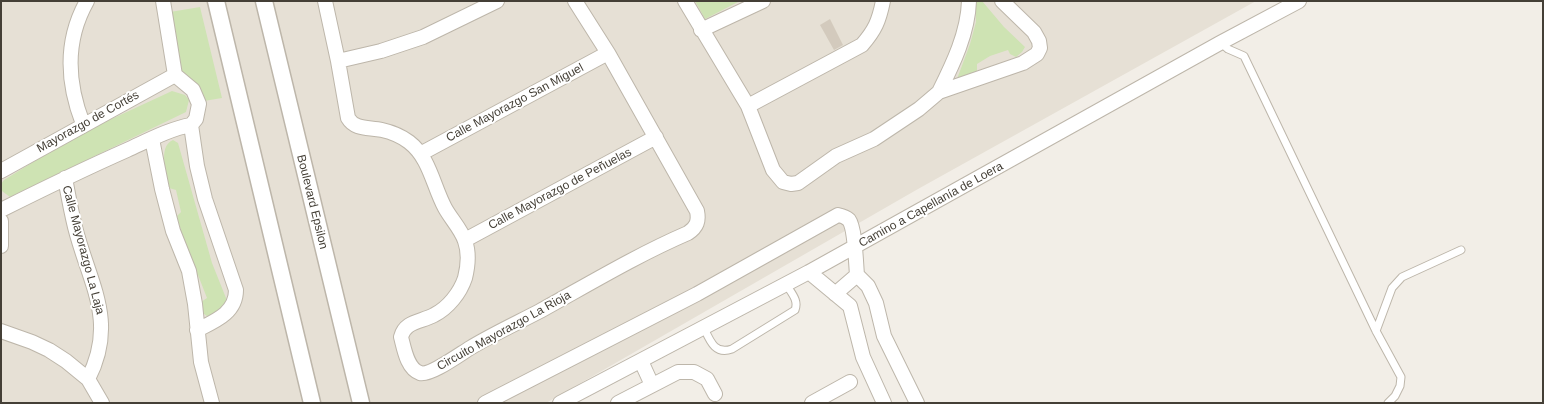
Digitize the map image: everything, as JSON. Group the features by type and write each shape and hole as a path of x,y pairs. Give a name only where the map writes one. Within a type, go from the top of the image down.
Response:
{"street":[{"path":"83,124 75,105 70,62 75,30 87,1"},
{"path":"1,210 65,178 152,139 183,126 191,125 196,119 199,104 193,90 175,75 163,1"},
{"path":"216,1 312,403"},
{"name":"Boulevard Epsilon","path":"264,1 361,403"},
{"path":"325,1 338,60 346,113 350,122 358,127 382,130 394,134 408,141 422,153"},
{"path":"338,60 381,51 423,37 497,1"},
{"name":"Circuito Mayorazgo La Rioja","path":"422,153 444,207 464,240 468,264 459,292 435,315 408,325 402,333 401,337 408,360 419,373 428,373 623,264 695,229 698,217 696,211 608,53 575,1"},
{"path":"684,1 748,106 773,170 780,180 790,184 798,183 836,156 874,139 919,109 939,92 1022,63 1037,54 1040,48 1034,32 1002,1"},
{"path":"701,30 763,1"},
{"path":"748,106 862,45 877,24 883,1"},
{"path":"939,92 954,63 962,40 968,1"},
{"name":"Camino a Capellanía de Loera","path":"560,403 809,272 1291,3"},
{"name":"Calle Mayorazgo San Miguel","path":"422,153 608,53"},
{"name":"Mayorazgo de Cortés","path":"1,170 175,75"},
{"path":"191,125 205,199 236,290 233,303 221,318 197,330"},
{"name":"Calle Mayorazgo de Peñuelas","path":"464,240 656,137"},
{"path":"152,139 173,231 189,271 200,362 212,403"},
{"name":"Calle Mayorazgo La Laja","path":"65,178 75,228 96,292 102,318 102,338 99,354 88,379"},
{"path":"485,403 697,294 835,216 845,217 851,222 857,275 868,286 872,294 884,336 917,403"},
{"path":"1,221 1,246"},
{"path":"809,272 850,306 863,357 884,403"},
{"path":"835,294 857,275"},
{"path":"1,332 49,350 66,361 88,379 102,403"},
{"path":"641,361 652,385"},
{"path":"618,403 678,372 694,372 707,379 715,394"},
{"path":"812,403 827,399 850,382"}],"lane":[{"path":"1220,43 1244,56 1376,331 1401,377 1400,386 1395,396 1388,403"},
{"path":"1376,331 1392,288 1402,277 1460,250"},
{"path":"704,328 712,345 720,351 732,349 795,310 797,306 795,298 786,284"}],"shaded area":[{"path":"1,1 1256,1 918,189 546,403 1,403"}],"green space":[{"path":"695,1 740,1 705,19"},
{"path":"982,1 1004,27 1025,47 1016,57 1010,54 1008,50 990,56 977,64 977,72 957,79 976,22 975,2"},
{"path":"200,7 222,98 204,101 182,76 170,12"},
{"path":"172,91 185,95 189,100 186,112 10,197 2,191 1,184 4,180 77,135"},
{"path":"173,140 178,143 212,263 228,303 219,313 207,316 200,311 201,302 207,298 198,275 193,275 177,216 181,212 176,190 169,188 164,155 168,143"}],"building":[{"path":"830,19 843,45 834,50 820,25"}]}
